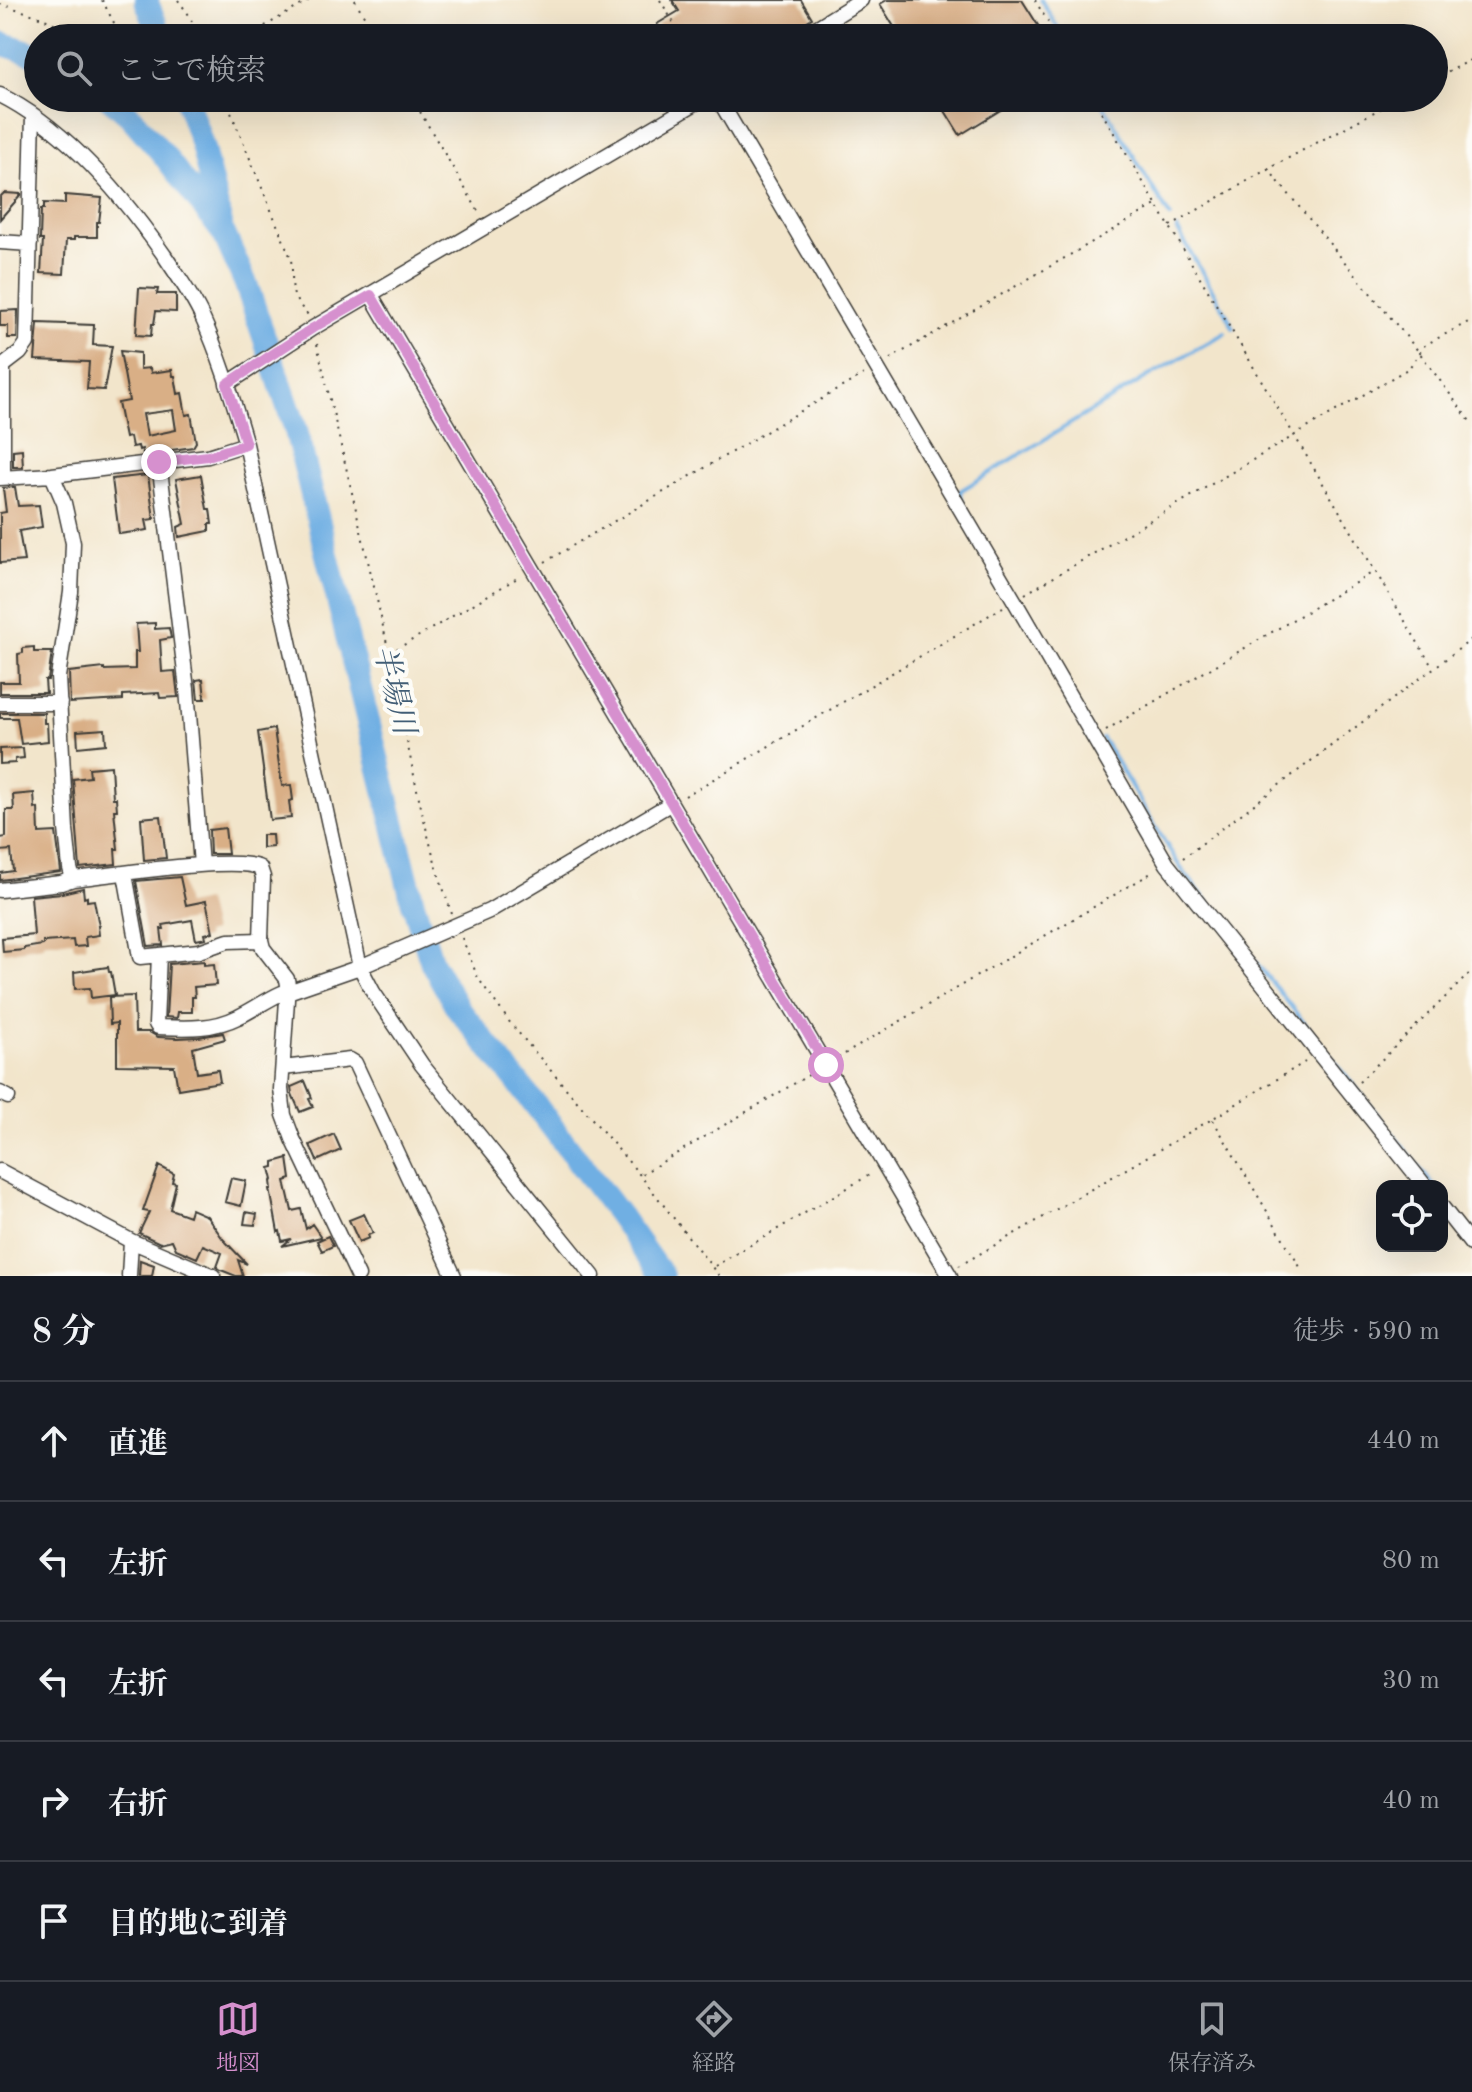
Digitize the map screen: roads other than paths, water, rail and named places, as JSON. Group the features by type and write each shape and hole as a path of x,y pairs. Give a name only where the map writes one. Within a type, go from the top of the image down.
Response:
{"street":[{"path":"822,24 861,0"},
{"path":"0,95 24,110"},
{"path":"28,112 66,141 128,205 201,315 230,382 364,965 373,992 422,1065 593,1276"},
{"path":"230,382 311,330 680,112"},
{"path":"726,112 1094,737 1173,863 1420,1180"},
{"path":"33,115 27,343 3,366 2,478 208,456 246,444"},
{"path":"0,242 30,244"},
{"path":"371,295 949,1274"},
{"path":"159,462 187,689 201,865"},
{"path":"52,475 64,503 73,543 71,592 58,677 66,829 73,879"},
{"path":"0,703 60,703"},
{"path":"159,955 158,1027 214,1026 237,1018 269,998 364,965 489,911 670,804"},
{"path":"0,890 201,865 250,864 260,868 263,877 261,940 263,948 287,979 281,1089 284,1115 358,1276"},
{"path":"125,874 140,957 199,951 228,941 261,940"},
{"path":"283,1068 350,1060 355,1063 454,1276"},
{"path":"0,1171 131,1241 213,1276"},
{"path":"1448,1215 1472,1245"},
{"path":"129,1276 131,1241"}],"waterway":[{"path":"146,0 155,24"},
{"path":"1041,0 1056,24"},
{"name":"半場川","path":"0,43 24,51"},
{"name":"半場川","path":"125,112 163,154 224,234 246,284 296,430 413,903 432,963 457,1007 531,1099 662,1276"},
{"path":"191,112 221,224"},
{"path":"1107,112 1170,217"},
{"path":"1177,229 1233,328"},
{"path":"962,500 960,491 1225,333"},
{"path":"1102,738 1180,867 1429,1180"}]}
